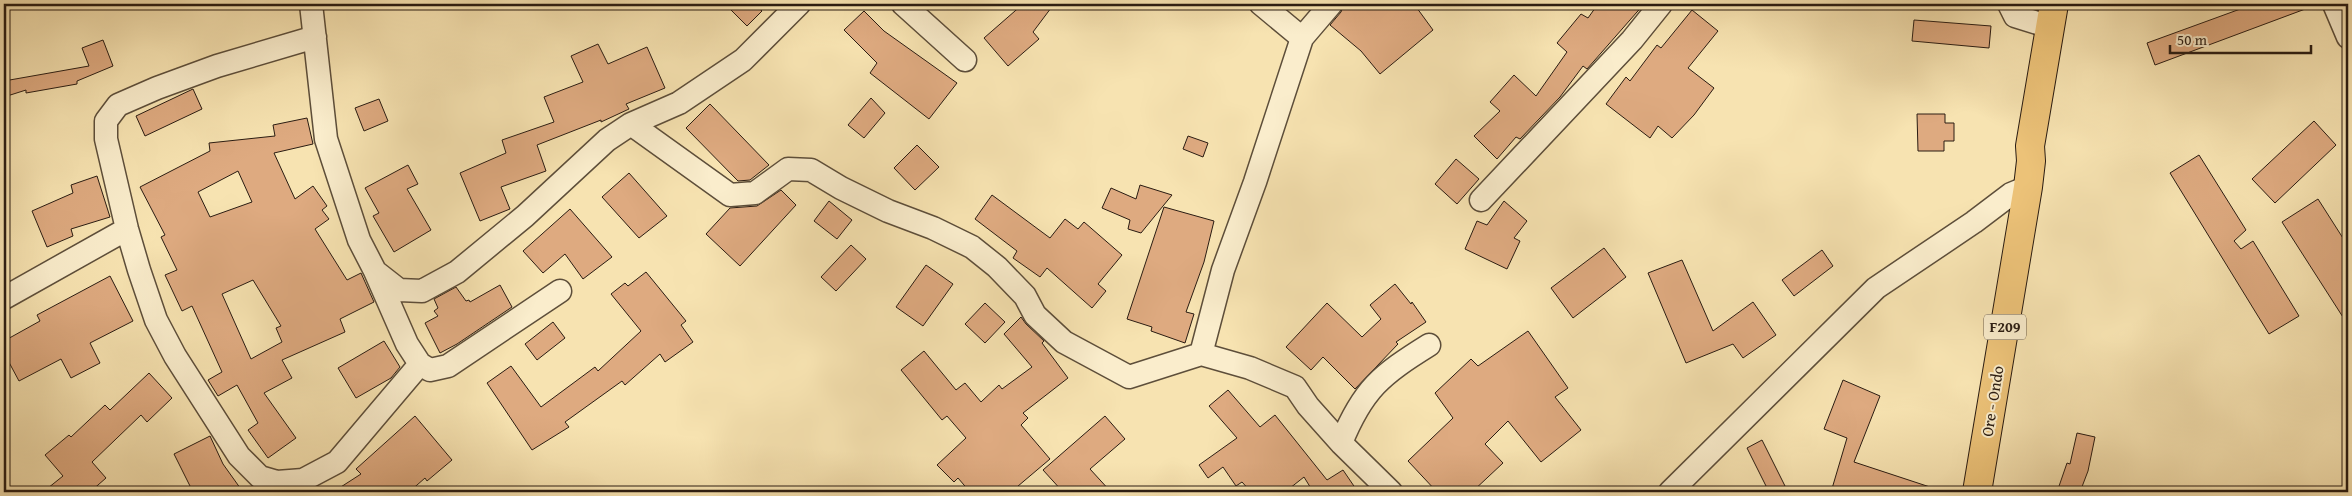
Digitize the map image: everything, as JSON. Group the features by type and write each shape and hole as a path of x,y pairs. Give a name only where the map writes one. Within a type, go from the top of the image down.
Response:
{"main road":[{"name":"F209","path":"2030,174 2041,150 2046,132 2072,4"},
{"name":"F209","path":"2030,174 2030,146 2052,16"},
{"name":"Ore - Ondo","path":"1977,492 2030,174"}],"street":[{"path":"311,4 326,139 359,240 376,272 407,344 420,364 430,370 448,366 560,291"},
{"path":"376,272 399,290 422,291 457,272 525,216 588,155 630,124 679,103 743,60 799,4"},
{"path":"903,4 965,60"},
{"path":"1261,4 1302,38"},
{"path":"1202,354 1223,270 1256,182 1302,38 1331,4"},
{"path":"1481,200 1626,47 1662,4"},
{"path":"2009,4 2015,16 2052,16"},
{"path":"2334,4 2348,37"},
{"path":"314,37 217,66 156,88 118,105 106,121 106,139 127,229 156,320 175,356 240,456 260,477 277,482 303,480 337,462 420,364"},
{"path":"630,124 730,195 755,193 788,169 811,170 841,188 888,211 933,228 964,243 997,267 1025,296 1036,315 1064,342 1130,377 1202,354 1250,368 1295,387 1308,406 1340,443 1391,492"},
{"path":"1670,492 1876,288 1974,222 2010,194 2030,174"},
{"path":"4,298 127,229"},
{"path":"1340,443 1352,416 1369,390 1394,367 1429,344"}],"building":[{"path":"725,4 754,4 762,11 747,26"},
{"path":"1023,4 1054,4 1033,32 1039,39 1008,66 984,38"},
{"path":"1344,4 1414,4 1433,30 1380,74 1361,51 1330,25 1341,12"},
{"path":"1598,4 1644,4 1587,69 1583,66 1560,97 1520,139 1516,137 1497,159 1474,136 1500,111 1490,102 1514,75 1536,96 1567,52 1557,43 1581,14 1588,18"},
{"path":"2254,4 2316,5 2155,65 2147,43"},
{"path":"1692,10 1718,31 1688,68 1714,88 1694,115 1672,138 1658,126 1650,138 1606,104 1626,77 1630,81 1657,45 1661,48"},
{"path":"864,11 884,31 957,83 929,119 870,73 877,63 844,30"},
{"path":"1914,20 1991,26 1989,48 1912,41"},
{"path":"103,40 113,66 77,81 77,84 26,93 26,90 4,97 4,81 89,66 82,48"},
{"path":"598,44 608,64 647,47 665,88 626,104 629,109 601,122 601,120 537,145 546,171 501,187 510,209 480,221 460,173 506,153 502,140 554,122 544,97 583,82 571,56"},
{"path":"193,89 202,109 145,136 136,116"},
{"path":"871,98 885,113 864,138 848,125"},
{"path":"379,99 388,121 364,131 355,108"},
{"path":"710,104 769,165 750,180 738,181 686,128"},
{"path":"1917,114 1945,114 1945,123 1954,123 1954,141 1944,141 1944,151 1918,151"},
{"path":"307,118 313,144 274,153 295,199 313,186 327,206 322,210 329,219 315,229 347,280 361,273 374,302 340,319 345,332 282,360 292,378 264,393 296,438 268,458 248,430 258,423 237,385 218,396 208,380 222,372 192,306 182,311 165,275 177,270 161,237 165,235 140,187 210,151 209,143 275,136 273,125","holes":["238,171 252,202 210,217 198,192","253,280 281,326 276,328 282,342 251,359 222,294"]},
{"path":"2314,121 2336,145 2275,203 2252,179"},
{"path":"1188,136 1208,143 1203,157 1183,149"},
{"path":"917,145 939,167 915,190 894,168"},
{"path":"2199,155 2246,230 2234,241 2241,249 2253,241 2299,316 2269,334 2170,173"},
{"path":"1456,159 1479,179 1457,204 1435,184"},
{"path":"408,165 418,184 407,189 431,230 394,252 373,216 379,213 365,188"},
{"path":"629,173 667,216 639,238 602,197"},
{"path":"97,176 110,217 71,229 73,236 47,247 32,211 73,193 71,185"},
{"path":"1140,185 1172,195 1141,233 1128,229 1130,220 1102,208 1111,188 1136,199"},
{"path":"781,190 796,205 740,266 706,234 730,208 757,206"},
{"path":"992,195 1050,238 1065,219 1078,229 1084,222 1122,255 1098,284 1106,291 1092,308 1047,268 1040,277 1013,258 1017,251 975,219"},
{"path":"2318,199 2348,246 2348,325 2282,222"},
{"path":"829,201 852,220 837,239 814,221"},
{"path":"1504,201 1527,221 1514,238 1520,241 1507,269 1465,249 1477,221 1487,225"},
{"path":"1164,207 1214,221 1204,262 1186,312 1194,314 1185,343 1151,331 1152,327 1127,319"},
{"path":"570,209 612,257 583,279 565,254 543,273 523,251"},
{"path":"851,245 866,259 836,291 821,277"},
{"path":"1604,248 1626,277 1573,318 1551,288"},
{"path":"1822,250 1833,266 1794,296 1782,280"},
{"path":"1682,260 1713,331 1753,302 1776,335 1743,358 1733,344 1686,363 1648,273"},
{"path":"926,265 953,284 923,326 896,307"},
{"path":"646,272 686,321 681,325 693,342 665,362 660,354 625,385 622,381 565,422 569,427 532,450 487,383 511,366 541,407 595,367 598,371 641,331 611,294 625,283 628,286"},
{"path":"110,276 133,321 90,343 100,363 71,378 61,359 19,381 4,353 4,341 40,321 37,315"},
{"path":"1395,284 1411,304 1412,302 1426,322 1396,342 1398,344 1355,389 1323,357 1311,370 1286,347 1327,303 1362,337 1381,319 1370,305"},
{"path":"500,285 512,307 457,344 440,353 425,323 438,316 434,311 438,308 434,299 456,287 466,301 469,300 470,302"},
{"path":"985,303 1005,322 985,343 965,324"},
{"path":"1021,317 1044,341 1042,343 1068,378 1023,413 1028,418 1021,425 1050,459 1011,492 970,492 958,478 954,482 937,465 966,438 947,416 942,420 901,370 924,351 956,390 965,383 981,402 999,385 1002,389 1032,367 1004,334"},
{"path":"553,322 565,338 537,360 525,344"},
{"path":"1528,331 1568,388 1555,397 1581,430 1541,462 1508,421 1485,444 1503,463 1472,492 1437,492 1408,461 1453,418 1435,393 1471,359 1478,366"},
{"path":"384,341 400,367 391,378 356,398 338,368"},
{"path":"149,373 172,398 147,422 141,415 92,462 106,478 90,492 43,492 63,476 45,455 69,435 71,437 105,405 110,410"},
{"path":"1843,380 1880,396 1854,462 1939,490 1939,492 1831,492 1847,438 1824,429"},
{"path":"1228,390 1260,427 1275,415 1327,480 1343,470 1358,492 1310,492 1312,490 1304,477 1285,492 1251,492 1242,482 1236,486 1223,467 1208,478 1199,465 1237,438 1209,406"},
{"path":"415,416 452,460 427,481 425,478 409,492 333,492 361,474 356,469"},
{"path":"1105,416 1125,439 1090,469 1111,492 1063,492 1043,470"},
{"path":"2077,433 2095,437 2088,471 2080,492 2057,492 2067,463 2070,464"},
{"path":"210,436 223,464 243,492 193,492 174,454"},
{"path":"1762,440 1788,492 1769,492 1747,448"}]}
